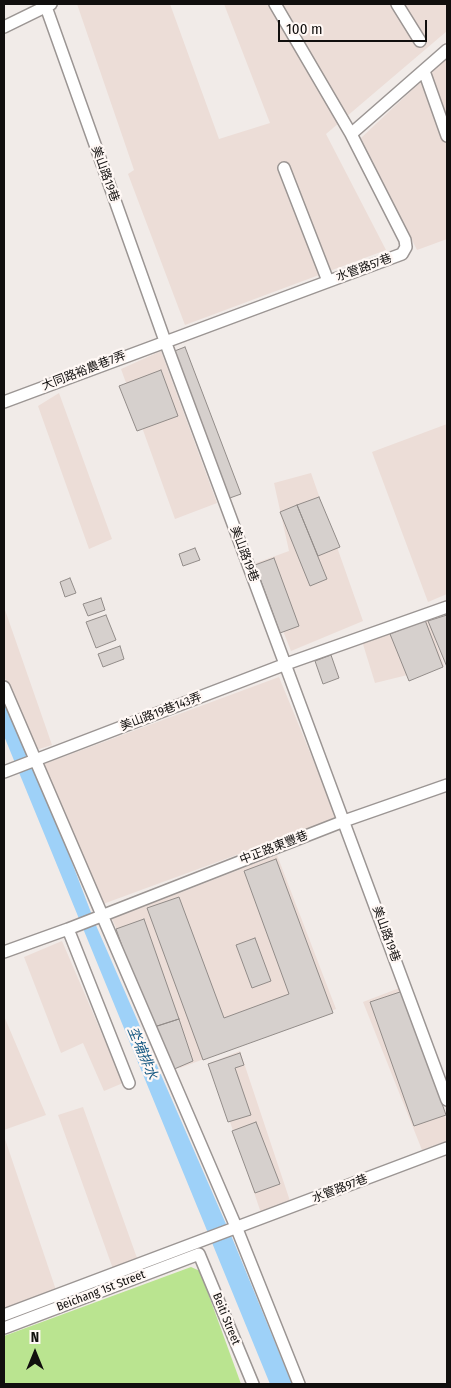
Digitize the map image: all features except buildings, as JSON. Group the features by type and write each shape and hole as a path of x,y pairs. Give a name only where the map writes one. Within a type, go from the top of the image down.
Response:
{"street":[{"path":"275,4 351,134 447,50"},
{"path":"396,4 420,41"},
{"path":"4,27 47,5"},
{"name":"美山路19巷","path":"47,5 165,341 447,1100"},
{"path":"424,70 447,136"},
{"name":"水管路57巷","path":"165,341 402,254 406,247 405,240 351,134"},
{"path":"284,168 328,281"},
{"name":"大同路裕農巷7弄","path":"4,402 165,341"},
{"path":"286,664 447,607"},
{"name":"美山路19巷143弄","path":"4,772 286,664"},
{"path":"4,687 235,1229 298,1384"},
{"name":"中正路東豐巷","path":"4,952 68,929 344,821 447,785"},
{"path":"68,929 129,1083"},
{"name":"水管路97巷","path":"199,1249 235,1229 447,1148"},
{"path":"4,1314 199,1249"},
{"name":"Beichang 1st Street","path":"4,1328 199,1249"},
{"name":"Beiti Street","path":"199,1249 253,1384"}],"shaded area":[{"path":"77,4 170,4 219,139 270,123 224,4 447,4 447,31 326,134 386,250 185,325 128,174 134,170"},
{"path":"447,57 447,239 417,250 361,138"},
{"path":"161,351 217,503 175,519 121,369"},
{"path":"59,393 112,539 89,549 38,406"},
{"path":"447,424 447,594 428,602 372,452"},
{"path":"311,473 363,621 291,651 256,563 289,551 274,483"},
{"path":"4,607 52,745 36,750 4,676"},
{"path":"428,617 444,666 375,683 362,641"},
{"path":"279,677 337,818 103,904 44,764"},
{"path":"277,855 336,1009 180,1068 112,919"},
{"path":"62,941 123,1083 104,1091 83,1043 61,1053 24,957"},
{"path":"402,987 447,1122 447,1141 422,1150 363,1002"},
{"path":"4,1016 46,1115 4,1130"},
{"path":"240,1051 290,1201 261,1213 210,1063"},
{"path":"83,1107 137,1258 113,1269 58,1115"},
{"path":"4,1140 56,1290 4,1310"}],"green space":[{"path":"191,1267 200,1271 241,1384 4,1384 4,1336"}],"water":[{"name":"坔埔排水","path":"4,690 21,729 95,923 233,1240 292,1384 270,1384 4,736"}]}
